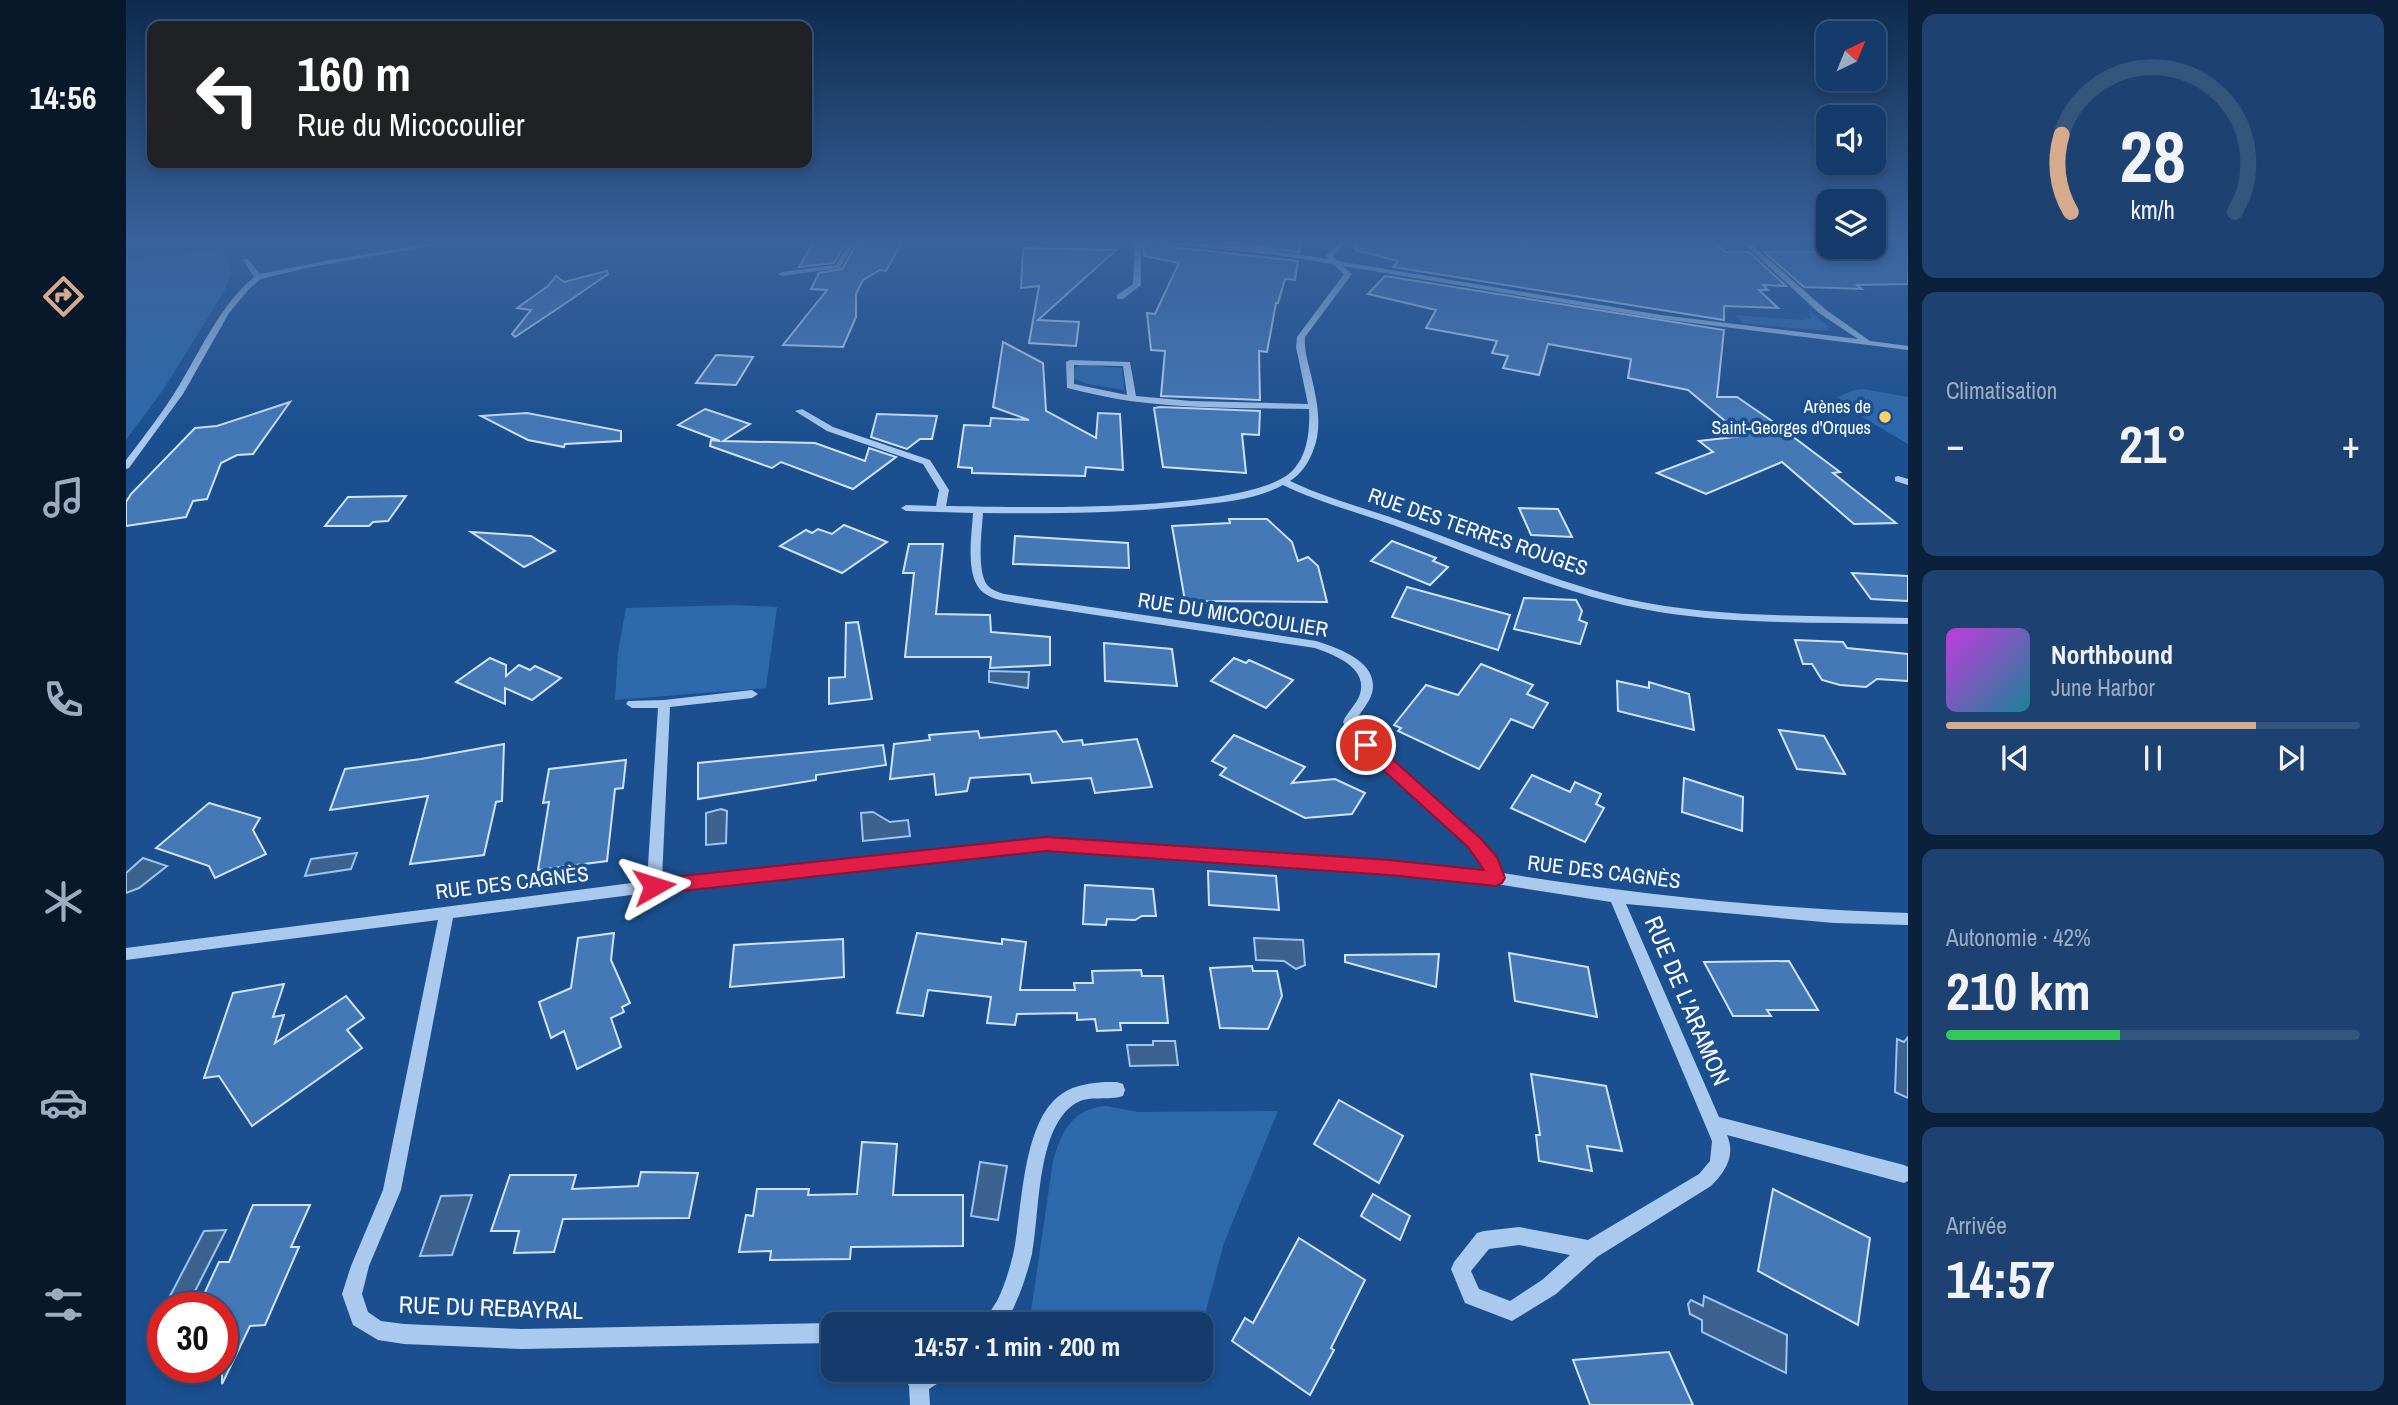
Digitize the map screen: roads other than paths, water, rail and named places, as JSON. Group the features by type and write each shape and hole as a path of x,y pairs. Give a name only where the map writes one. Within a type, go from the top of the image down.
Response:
{"street":[{"path":"126,466 185,383 196,360 231,308"},
{"path":"906,508 1096,509 1199,502 1284,482 1294,475 1313,443 1316,428 1300,347 1301,337 1323,308"},
{"path":"1601,308 1908,348"},
{"path":"1818,308 1870,343"},
{"path":"1132,399 1127,365 1070,362 1070,386 1132,399 1313,407"},
{"path":"799,411 830,429 926,462 944,490 940,509"},
{"name":"RUE DES TERRES ROUGES","path":"1284,482 1315,497 1405,525 1508,567 1625,601 1688,612 1908,621"},
{"name":"RUE DU MICOCOULIER","path":"978,509 977,575 984,589 994,594 1029,602 1315,645 1339,653 1358,665 1368,682 1366,696 1354,710 1349,722 1355,735 1474,843 1491,862 1496,878"},
{"path":"632,705 752,694"},
{"path":"654,886 664,704"},
{"name":"RUE DES CAGNÈS","path":"126,954 654,886 1046,844 1389,867 1496,878 1616,897 1833,917 1908,919"},
{"name":"RUE DE L'ARAMON","path":"1590,1250 1519,1236 1484,1240 1461,1269 1472,1296 1513,1311 1549,1287 1590,1250 1705,1180 1719,1165 1721,1142 1616,897"},
{"name":"RUE DU REBAYRAL","path":"446,912 391,1190 360,1266 352,1294 360,1318 379,1330 404,1334 522,1339 821,1333"},
{"path":"1001,1312 1022,1256 1041,1138 1051,1116 1068,1099 1091,1090 1117,1090"},
{"path":"1713,1123 1905,1174"}],"place":[{"name":"Arènes de Saint-Georges d'Orques","path":"1885,417"}]}
